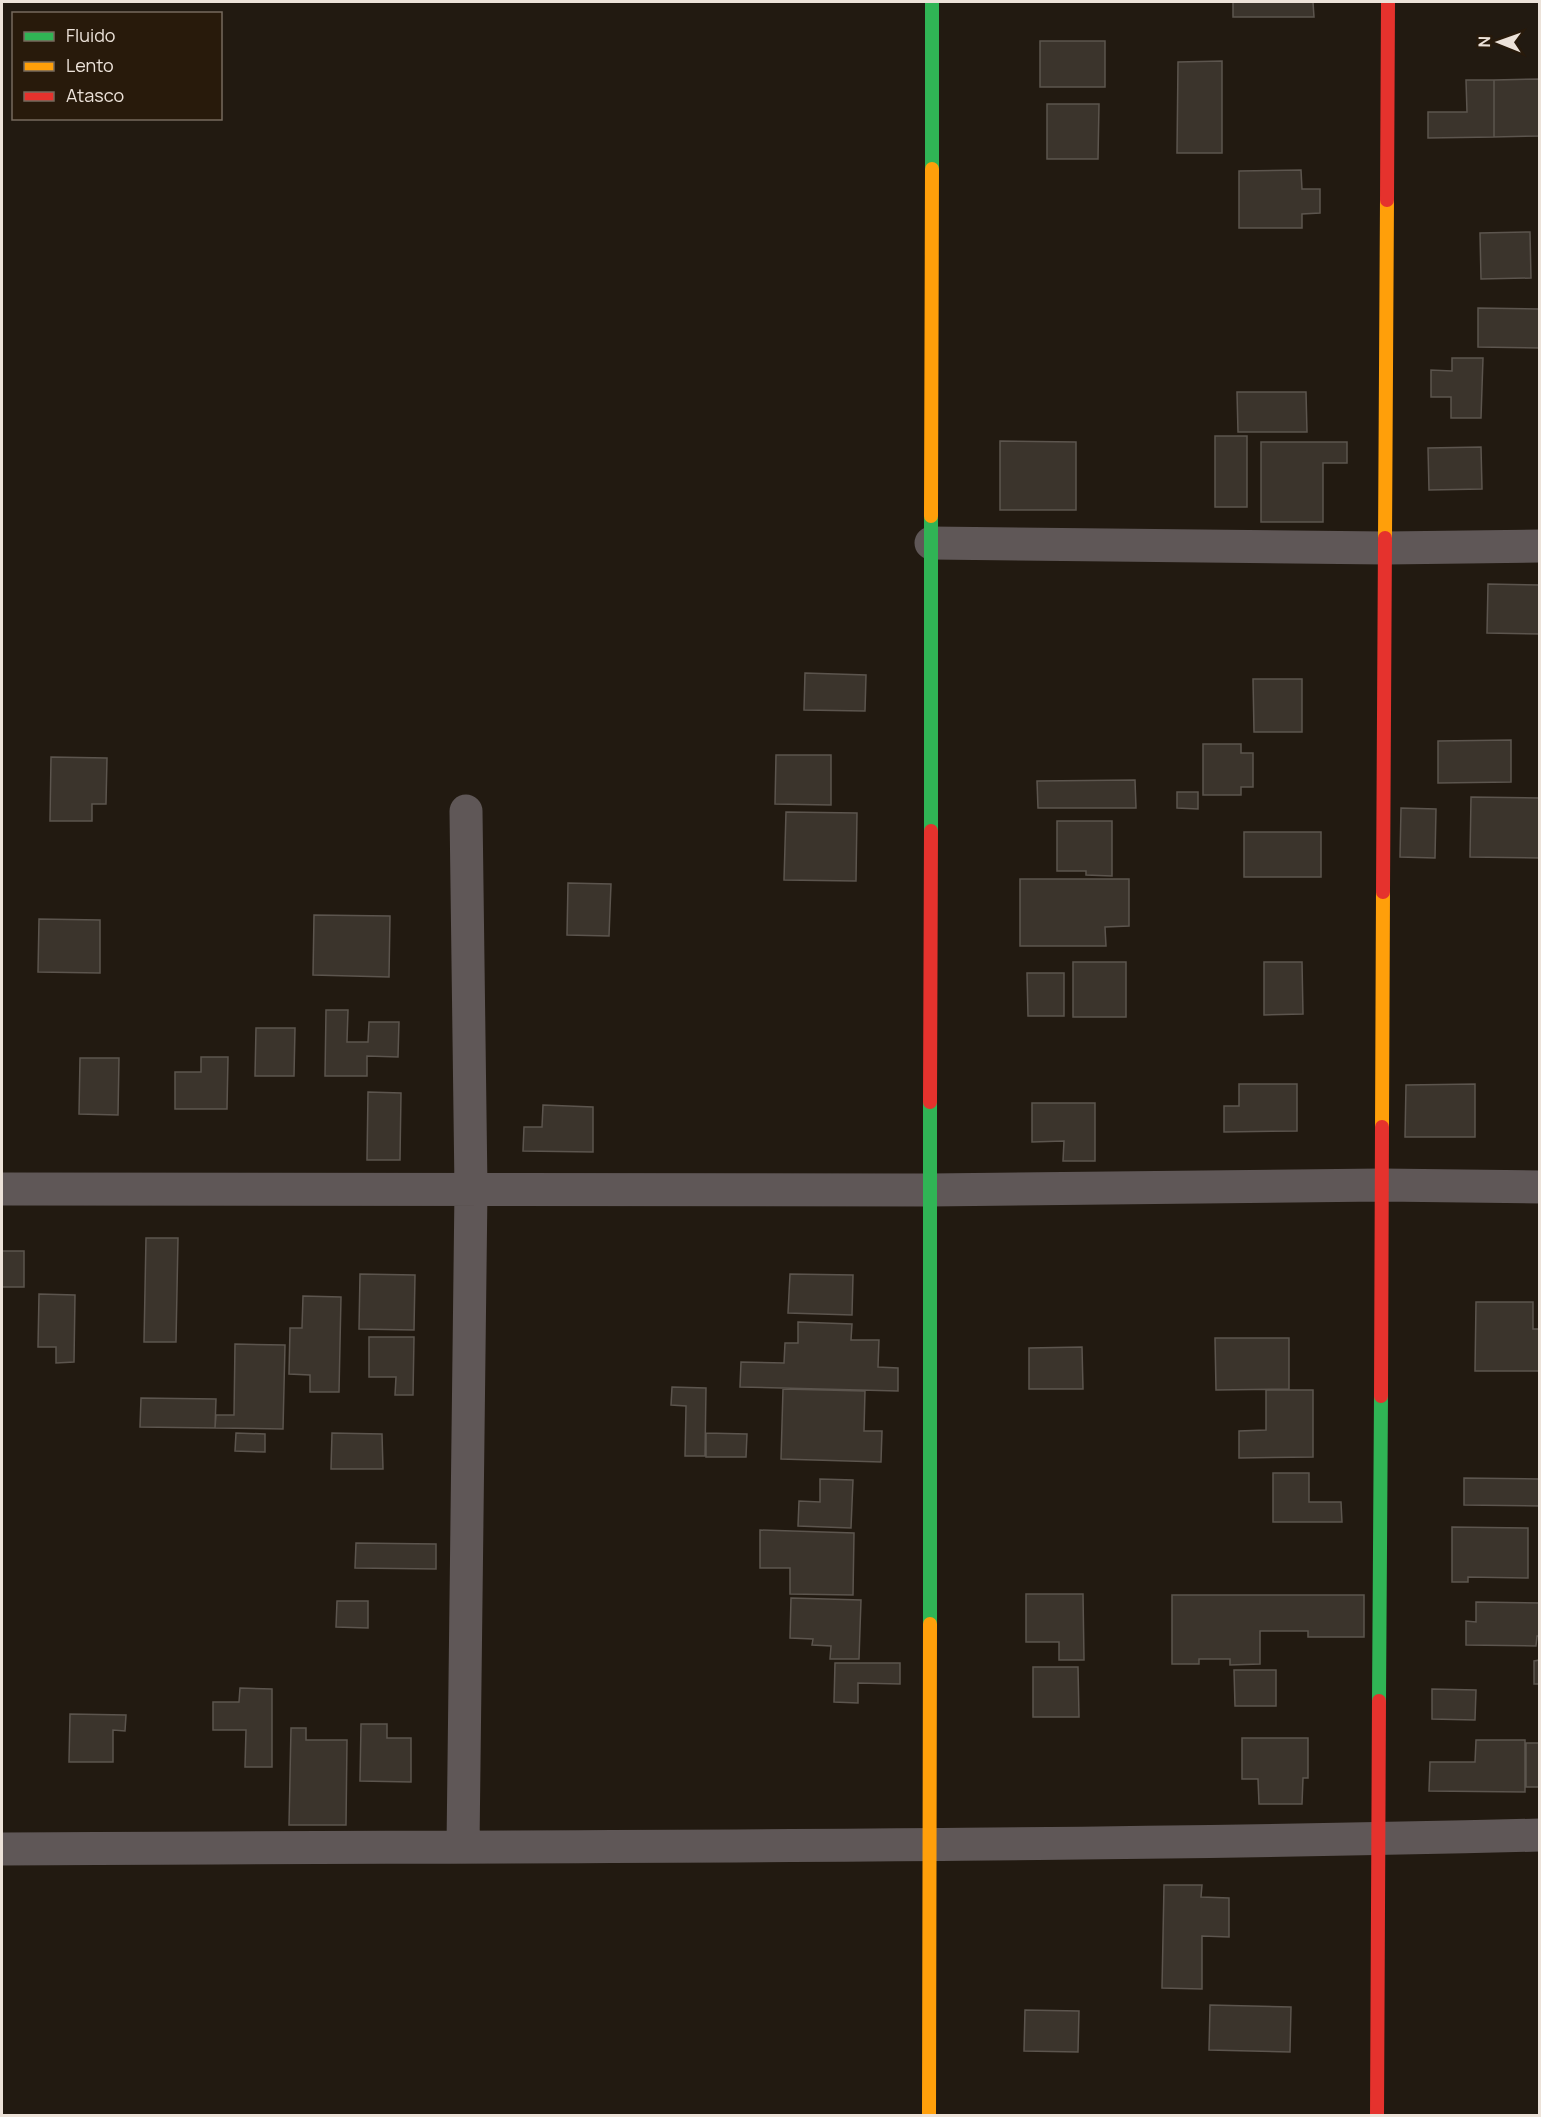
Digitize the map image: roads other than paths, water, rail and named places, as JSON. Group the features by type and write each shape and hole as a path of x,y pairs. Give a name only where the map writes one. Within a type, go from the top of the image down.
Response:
{"street":[{"path":"929,2115 932,2"},
{"path":"1377,2115 1388,2"},
{"path":"931,543 1386,548 1539,546"},
{"path":"463,1846 471,1189 466,811"},
{"path":"2,1189 930,1190 1382,1185 1539,1187"},
{"path":"2,1849 1378,1839 1539,1835"}]}
